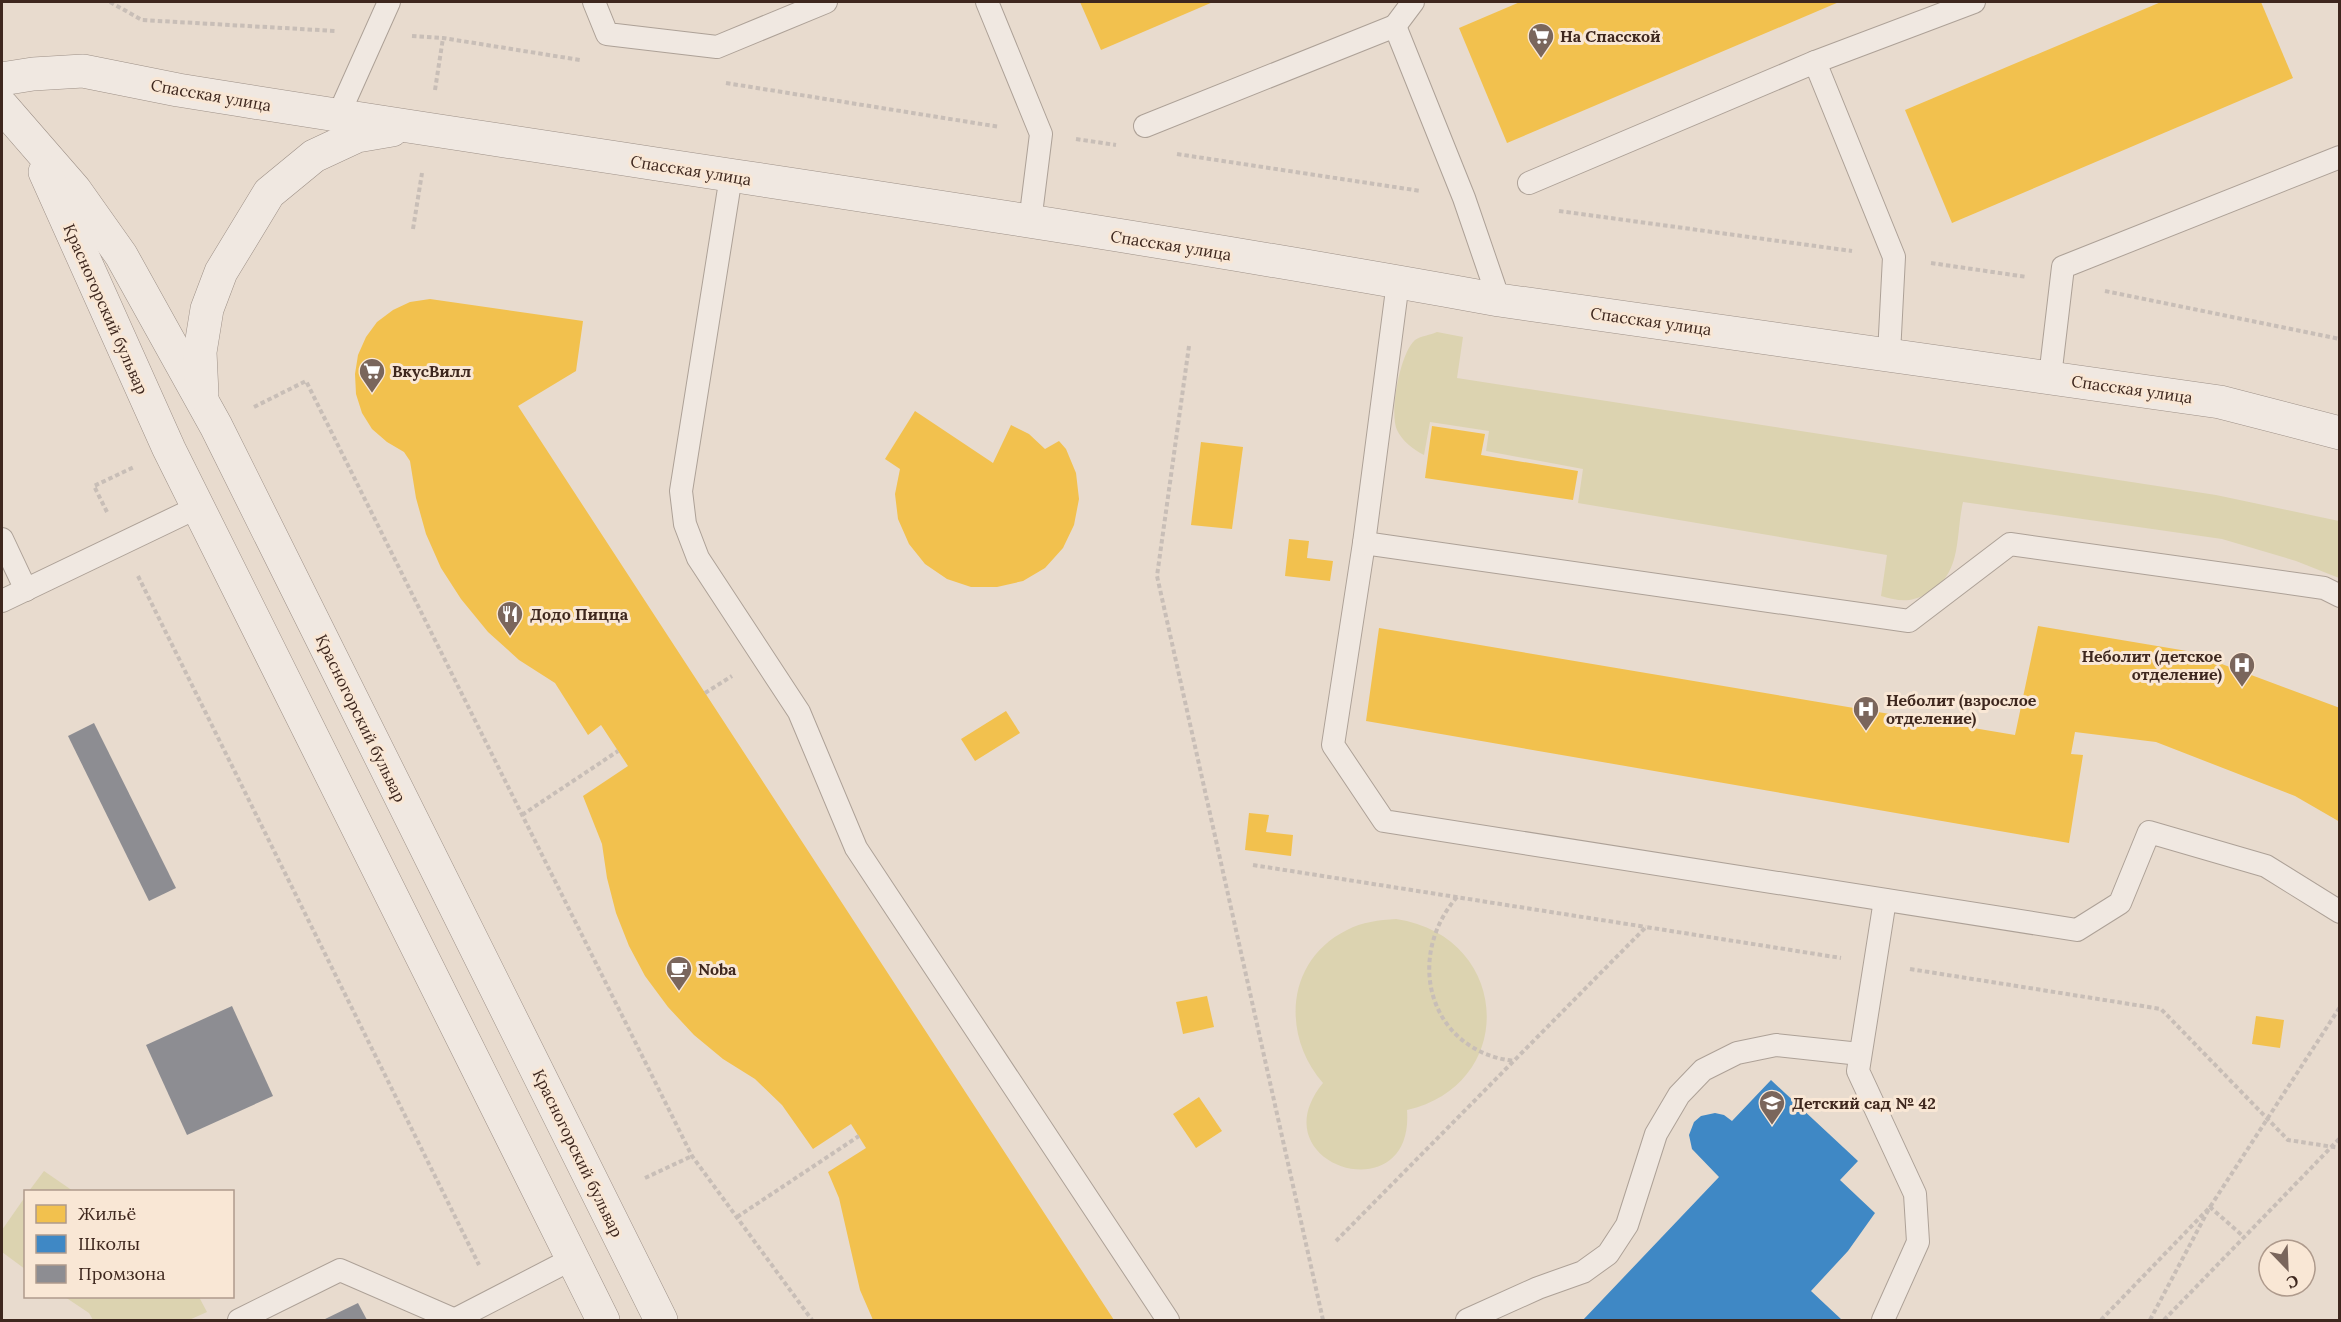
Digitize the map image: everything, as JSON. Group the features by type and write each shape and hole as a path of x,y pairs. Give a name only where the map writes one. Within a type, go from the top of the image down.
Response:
{"street":[{"name":"Спасская улица","path":"2,79 33,74 82,71 178,90 338,116 1030,222 1498,300 2220,402 2340,433"},
{"name":"Красногорский бульвар","path":"2,106 75,190 121,255 202,400 661,1320"},
{"path":"202,400 200,352 207,309 221,272 269,194 314,156 357,136 409,126"},
{"name":"Красногорский бульвар","path":"29,135 164,438 603,1320"}],"lane":[{"path":"338,116 389,2"},
{"path":"594,2 607,34 717,47 826,2"},
{"path":"987,2 1041,134 1030,222"},
{"path":"1145,126 1395,26 1413,2"},
{"path":"1529,183 1815,62 1966,3"},
{"path":"1395,26 1464,198 1498,300"},
{"path":"1815,62 1894,257 1889,354"},
{"path":"2050,377 2063,267 2340,157"},
{"path":"731,176 681,490 685,524 698,558 799,712 856,848 1168,1320"},
{"path":"1398,282 1364,543 1334,745 1384,821 2077,930 2120,903 2149,832 2266,866 2340,912"},
{"path":"2,601 198,507"},
{"path":"2,539 26,590"},
{"path":"1364,543 1909,621 2010,544 2324,588 2340,596"},
{"path":"1883,1320 1918,1242 1915,1194 1858,1071 1885,900"},
{"path":"1467,1320 1538,1288 1583,1272 1608,1254 1627,1225 1656,1134 1679,1095 1703,1070 1737,1053 1776,1045 1860,1054"},
{"path":"238,1320 340,1270 454,1320 572,1259"}],"path":[{"path":"110,2 142,20 443,38 584,60"},
{"path":"434,97 443,38"},
{"path":"725,83 1123,146"},
{"path":"1170,153 1464,198"},
{"path":"413,229 422,173"},
{"path":"1557,210 2062,282 2340,339"},
{"path":"1189,346 1157,576 1323,1320"},
{"path":"265,401 306,381 692,1156 812,1320"},
{"path":"140,464 94,486 495,1298"},
{"path":"522,815 618,751"},
{"path":"1254,865 1647,927"},
{"path":"1457,897 1446,910 1430,945 1429,983 1434,1000 1442,1017 1468,1044 1485,1054 1514,1061"},
{"path":"2150,1320 2210,1207 2340,1007"},
{"path":"737,1218 859,1136"},
{"path":"2164,1320 2340,1138"},
{"path":"645,1179 692,1156"},
{"path":"2210,1207 2244,1237"},
{"path":"2101,1320 2210,1207"}],"shaded area":[{"path":"1437,332 1463,337 1457,378 2216,495 2339,521 2339,578 2296,561 2222,539 1963,502 1955,554 1946,577 1938,586 1915,599 1887,598 1881,596 1887,555 1578,503 1583,469 1486,451 1489,431 1430,422 1424,455 1420,453 1405,441 1397,430 1394,411 1395,397 1401,370 1410,347 1415,340"},
{"path":"1396,919 1434,931 1462,952 1480,980 1487,1011 1483,1043 1469,1072 1443,1095 1407,1110 1403,1142 1388,1162 1366,1169 1343,1167 1322,1155 1309,1137 1308,1112 1323,1083 1309,1064 1300,1043 1296,1021 1296,1000 1302,979 1312,960 1327,943 1359,925"},
{"path":"44,1171 72,1190 30,1190"},
{"path":"24,1198 24,1268 2,1252 2,1230"},
{"path":"66,1298 200,1298 207,1312 189,1320 93,1320 89,1313"}],"building: Жильё":[{"path":"1080,2 1213,2 1101,50"},
{"path":"1520,2 1839,2 1507,143 1459,28"},
{"path":"2161,2 2261,2 2293,78 1952,223 1905,110"},
{"path":"430,299 583,321 576,371 518,406 1114,1320 873,1320 860,1290 839,1198 828,1172 866,1148 851,1124 813,1149 782,1105 755,1079 723,1059 694,1035 668,1007 645,976 629,946 616,913 607,878 602,844 583,796 628,766 601,725 588,735 555,683 519,660 488,632 461,599 441,568 426,534 416,498 410,461 404,452 387,442 372,429 362,413 356,394 355,374 358,355 366,337 377,322 393,310 410,302"},
{"path":"915,411 993,463 1011,425 1029,434 1045,449 1059,441 1066,449 1076,473 1079,499 1074,525 1063,548 1045,568 1023,581 997,587 971,587 947,579 925,564 909,544 898,519 895,494 900,469 885,459"},
{"path":"1432,426 1485,434 1481,455 1578,471 1573,500 1425,478"},
{"path":"1201,442 1243,447 1232,529 1191,525"},
{"path":"1289,539 1309,541 1307,558 1333,561 1330,581 1285,576"},
{"path":"2038,626 2187,651 2340,708 2340,822 2295,796 2156,742 2075,732 2071,754 2083,755 2069,843 1366,721 1379,628 2015,735"},
{"path":"1006,711 1020,733 975,761 961,739"},
{"path":"1249,813 1269,815 1266,832 1293,835 1291,856 1245,850"},
{"path":"1207,996 1214,1027 1183,1034 1176,1002"},
{"path":"2256,1016 2284,1020 2280,1048 2252,1044"},
{"path":"1199,1097 1222,1131 1196,1148 1173,1114"}],"building: Школы":[{"path":"1771,1080 1858,1161 1840,1180 1875,1213 1848,1251 1811,1291 1842,1320 1583,1320 1719,1177 1692,1149 1689,1135 1694,1122 1701,1116 1715,1113 1724,1115 1732,1121"}],"building: Промзона":[{"path":"94,723 176,888 149,901 68,736"},
{"path":"232,1006 273,1096 187,1135 146,1045"},
{"path":"358,1303 367,1320 323,1320"}],"place":[{"name":"На Спасской","path":"1541,59"},
{"name":"ВкусВилл","path":"372,394"},
{"name":"Додо Пицца","path":"510,637"},
{"name":"Неболит (детское отделение)","path":"2242,688"},
{"name":"Неболит (взрослое отделение)","path":"1866,732"},
{"name":"Noba","path":"679,992"},
{"name":"Детский сад № 42","path":"1772,1126"}]}
